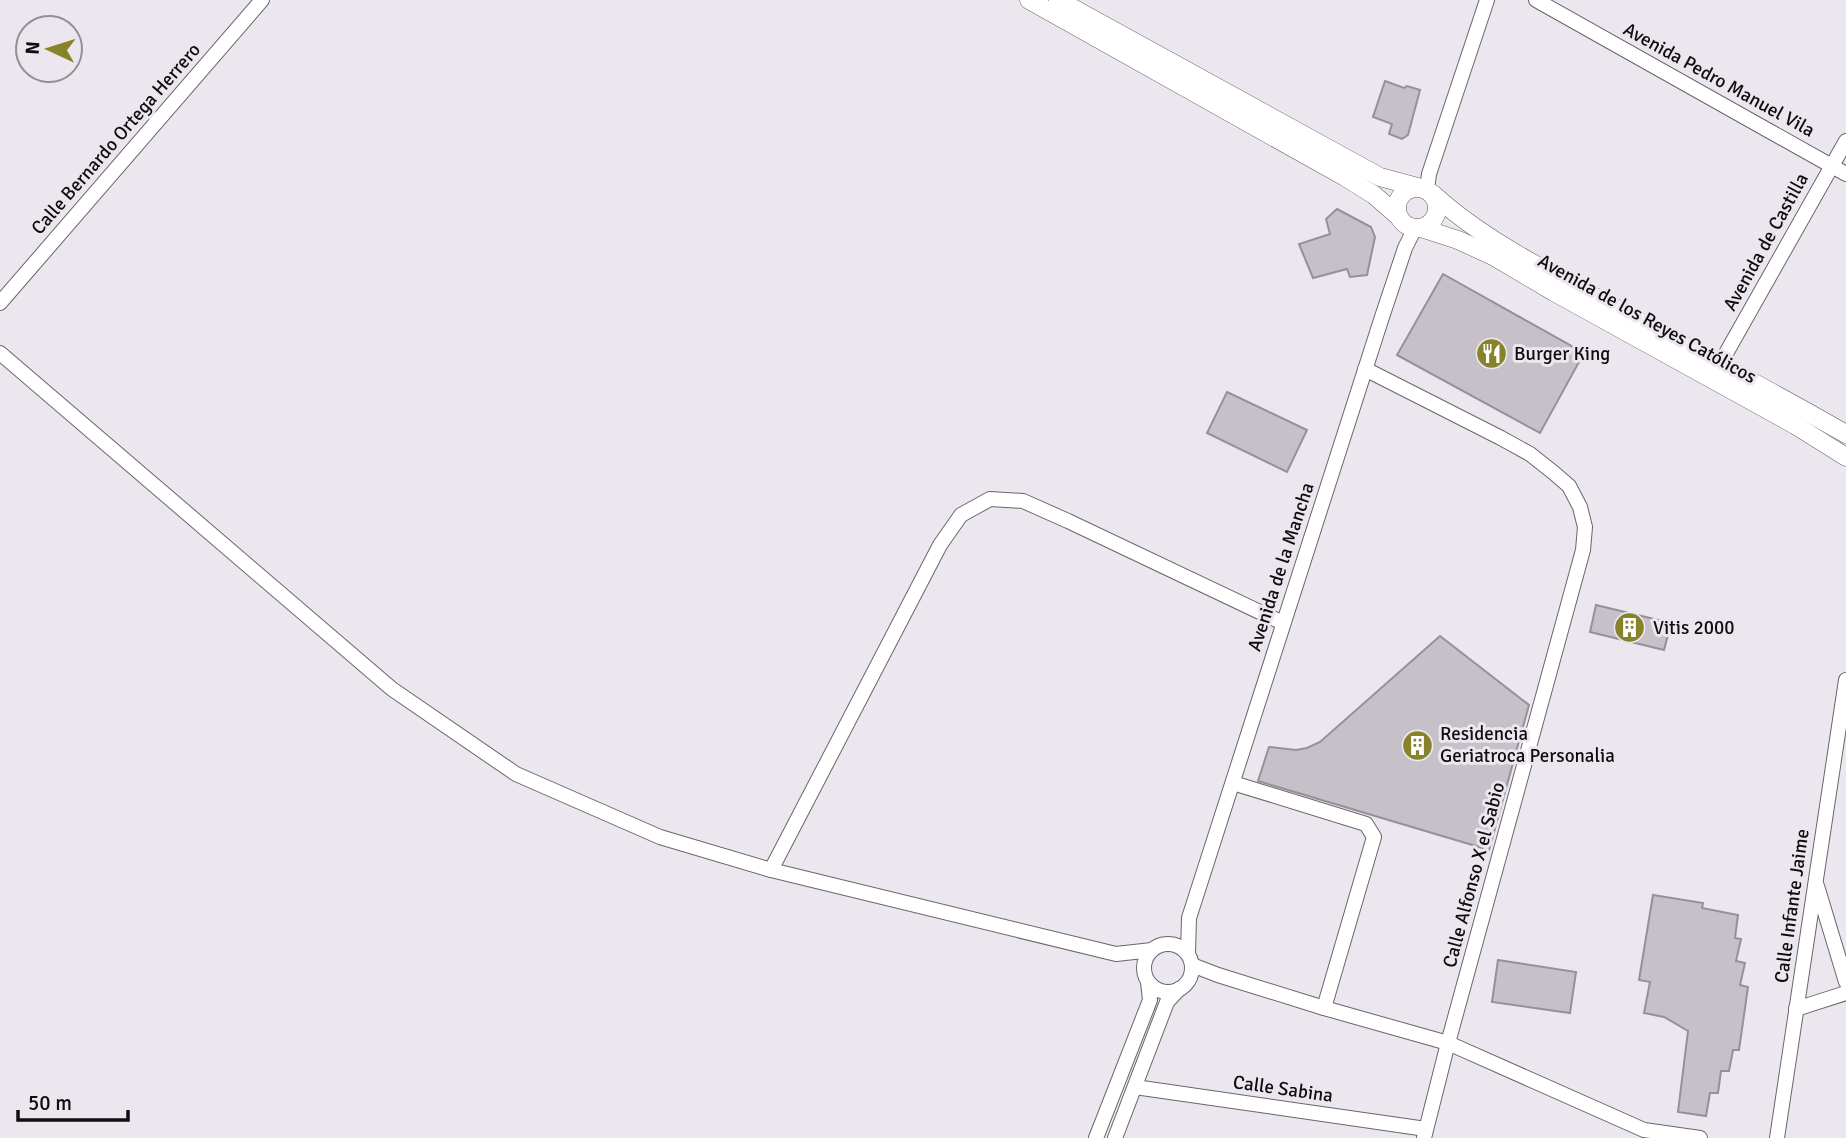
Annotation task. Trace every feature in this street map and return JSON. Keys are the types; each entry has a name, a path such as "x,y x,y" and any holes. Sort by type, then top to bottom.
{"street":[{"name":"Calle Bernardo Ortega Herrero","path":"0,303 261,0"},
{"path":"1029,0 1345,177 1374,195 1408,226 1428,226 1436,216 1437,201 1427,191 1408,190 1398,202 1398,216"},
{"name":"Avenida de los Reyes Católicos","path":"1058,0 1380,177 1427,191 1480,232 1846,434"},
{"path":"1427,191 1429,174 1487,0"},
{"name":"Avenida Pedro Manuel Vila","path":"1536,0 1846,174"},
{"name":"Avenida de Castilla","path":"1720,364 1846,141"},
{"name":"Avenida de los Reyes Católicos","path":"1418,228 1458,240 1493,256 1795,425 1846,457"},
{"name":"Avenida de la Mancha","path":"1172,944 1189,918 1405,248 1418,228"},
{"path":"0,353 392,689 516,774 660,837 771,870 1116,954 1152,950 1172,944 1178,946 1190,965 1324,1008 1448,1043 1644,1130 1700,1138"},
{"name":"Calle Alfonso X el Sabio","path":"1365,369 1530,454 1569,486 1580,507 1585,527 1583,550 1425,1134"},
{"path":"771,870 940,545 961,516 990,499 1023,501 1283,623"},
{"name":"Calle Infante Jaime","path":"1777,1138 1815,881 1842,730 1846,680"},
{"path":"1233,783 1366,824 1374,837 1324,1008"},
{"path":"1815,881 1846,982"},
{"name":"Avenida de la Mancha","path":"1189,918 1190,965"},
{"path":"1096,1138 1150,1000 1144,964 1152,950"},
{"path":"1116,954 1159,990 1166,992 1186,985 1190,965"},
{"path":"1115,1138 1167,1002 1179,989"},
{"path":"1796,1009 1846,993"},
{"name":"Calle Sabina","path":"1135,1087 1425,1134"}],"building":[{"path":"1385,81 1420,90 1408,135 1402,139 1389,134 1392,124 1373,117"},
{"path":"1337,209 1371,227 1375,237 1367,275 1350,277 1347,269 1313,278 1299,244 1330,234 1326,219"},
{"name":"Burger King","path":"1443,274 1584,353 1540,433 1397,355"},
{"path":"1227,392 1307,430 1287,472 1207,433"},
{"name":"Vitis 2000","path":"1596,605 1671,623 1664,650 1590,632"},
{"name":"Residencia Geriatroca Personalia","path":"1440,636 1529,705 1489,850 1258,781 1269,747 1296,750 1320,742"},
{"path":"1653,895 1703,903 1702,908 1738,915 1735,938 1741,939 1736,961 1745,963 1740,985 1748,987 1739,1050 1733,1050 1729,1071 1721,1071 1718,1093 1710,1093 1706,1116 1678,1112 1688,1031 1664,1017 1644,1013 1650,982 1639,980"},
{"path":"1498,960 1576,972 1570,1013 1492,1002"}],"place":[{"name":"Burger King","path":"1491,354"},
{"name":"Vitis 2000","path":"1630,628"},
{"name":"Residencia Geriatroca Personalia","path":"1417,745"}]}
